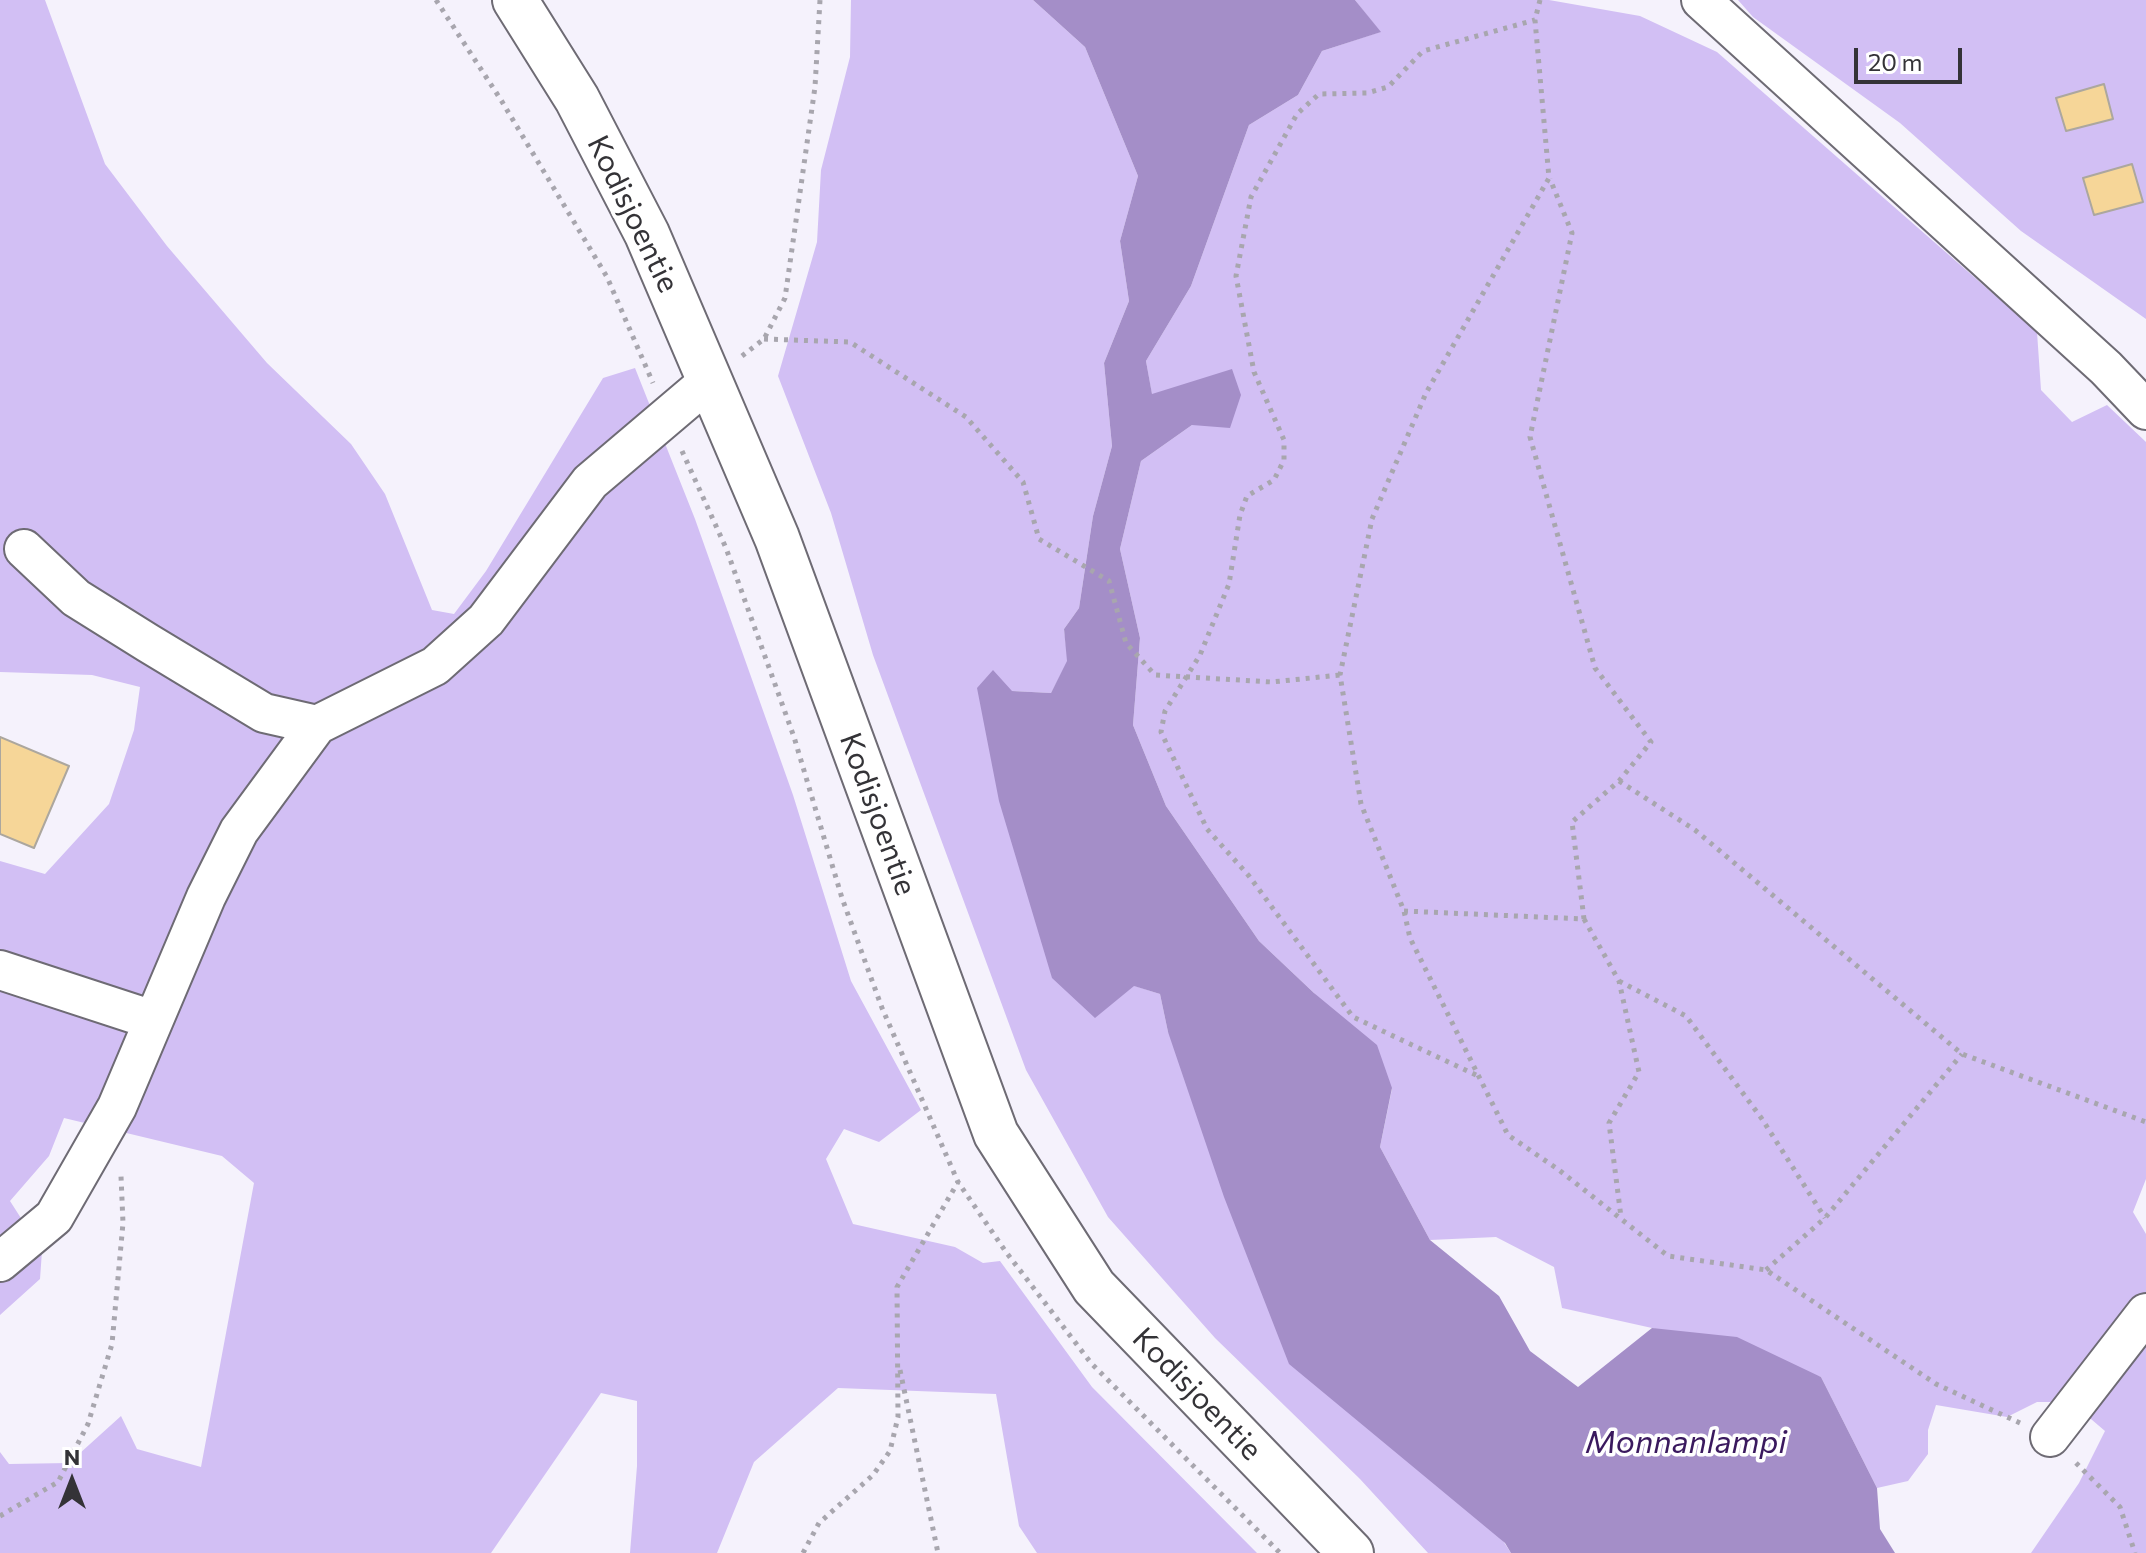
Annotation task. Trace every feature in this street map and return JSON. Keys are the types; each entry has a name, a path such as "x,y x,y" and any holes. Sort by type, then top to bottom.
{"street":[{"name":"Kodisjoentie","path":"515,0 577,99 647,234 777,538 996,1134 1094,1287 1351,1553"},
{"path":"1701,0 2106,368 2146,410"},
{"path":"0,1262 54,1217 117,1107 239,831 317,725 435,666 486,620 590,482 709,381"},
{"path":"24,549 76,598 264,713 317,725"},
{"path":"0,970 153,1020"},
{"path":"2050,1437 2146,1313"}],"path":[{"path":"436,0 501,100 607,277 637,340 666,416 726,548 794,737 842,898 882,1008 958,1182 1006,1252 1091,1363 1280,1553"},
{"path":"709,381 764,339 785,298 815,87 820,0"},
{"path":"1540,0 1535,20 1549,178 1572,233 1530,437 1595,668 1651,742 1619,781 1572,822 1584,919 1619,981 1639,1072 1609,1123 1621,1219"},
{"path":"1478,1076 1353,1017 1249,876 1207,829 1161,732 1165,711 1200,655 1229,584 1240,515 1247,496 1274,480 1284,460 1284,440 1254,372 1236,276 1251,197 1297,114 1319,94 1367,93 1388,87 1423,51 1535,20"},
{"path":"1549,178 1426,393 1372,519 1340,675 1361,804 1404,911 1410,938 1508,1135 1668,1256 1766,1270 1936,1384 2050,1437 2120,1507 2135,1553"},
{"path":"764,339 850,342 966,417 1023,482 1039,539 1109,581 1126,643 1155,675 1272,682 1340,675"},
{"path":"1619,781 1695,830 1962,1054 2146,1122"},
{"path":"1404,911 1584,919"},
{"path":"1619,981 1686,1016 1762,1119 1825,1218"},
{"path":"1766,1270 1825,1218 1962,1054"},
{"path":"0,1516 58,1482 88,1424 112,1344 123,1223 117,1107"},
{"path":"803,1553 819,1523 873,1475 890,1451 898,1417 897,1287 958,1182"},
{"path":"898,1360 938,1553"}],"shaded area":[{"path":"0,0 45,0 105,164 167,246 267,363 351,444 385,494 432,610 454,614 486,571 603,378 635,368 695,519 793,795 851,981 921,1110 879,1142 844,1129 826,1159 853,1224 955,1247 983,1263 1000,1261 1092,1387 1257,1553 1037,1553 1019,1526 996,1394 838,1388 754,1462 717,1553 630,1553 637,1466 637,1401 601,1393 491,1553 0,1553 0,1452 9,1464 69,1463 121,1416 137,1449 201,1467 254,1183 222,1156 64,1118 49,1156 10,1201 42,1251 40,1279 0,1315 0,861 45,874 109,804 134,730 140,687 92,675 0,672"},
{"path":"851,0 1033,0 1085,47 1138,176 1120,241 1129,301 1104,363 1112,446 1093,516 1079,608 1064,629 1068,661 1051,693 1012,691 1135,986 1160,994 1168,1032 1511,1553 1428,1553 1360,1479 1215,1338 1108,1217 1026,1070 873,655 831,513 778,376 817,242 821,170 850,57"},
{"path":"1355,0 1549,0 1640,16 1717,52 2037,332 2041,390 2072,422 2107,405 2146,442 2146,1179 2133,1212 2146,1234 2146,1553 2031,1553 2079,1483 2105,1431 2071,1402 2037,1402 2007,1417 1936,1405 1928,1430 1928,1454 1908,1481 1877,1488 1821,1377 1652,1328 1562,1308 1554,1267 1496,1237 1430,1240 1380,1147 1392,1089 1314,993 1259,941 1166,806 1133,725 1140,638 1120,549 1141,461 1192,425 1182,386 1152,395 1146,361 1191,286 1249,125 1298,95 1322,51 1380,32"},
{"path":"1738,0 2146,0 2146,319 2021,231 1900,123 1753,17"}],"water":[{"name":"Monnanlampi","path":"1033,0 1355,0 1381,32 1322,51 1298,95 1249,125 1191,286 1146,361 1152,394 1232,369 1241,395 1230,428 1192,425 1141,461 1120,549 1140,638 1133,725 1166,806 1259,941 1314,993 1377,1045 1392,1088 1380,1147 1430,1240 1499,1296 1530,1351 1578,1387 1652,1328 1737,1337 1821,1377 1877,1488 1880,1529 1895,1553 1511,1553 1505,1543 1289,1364 1224,1197 1168,1032 1160,994 1134,986 1095,1018 1052,978 999,801 977,688 993,670 1012,691 1051,693 1067,661 1064,629 1079,608 1093,516 1112,446 1104,363 1129,301 1120,241 1138,176 1085,47"}],"building":[{"path":"2104,84 2113,119 2066,131 2056,98"},
{"path":"2132,164 2143,202 2094,215 2083,178"},
{"path":"0,737 69,766 34,848 0,834"}]}
